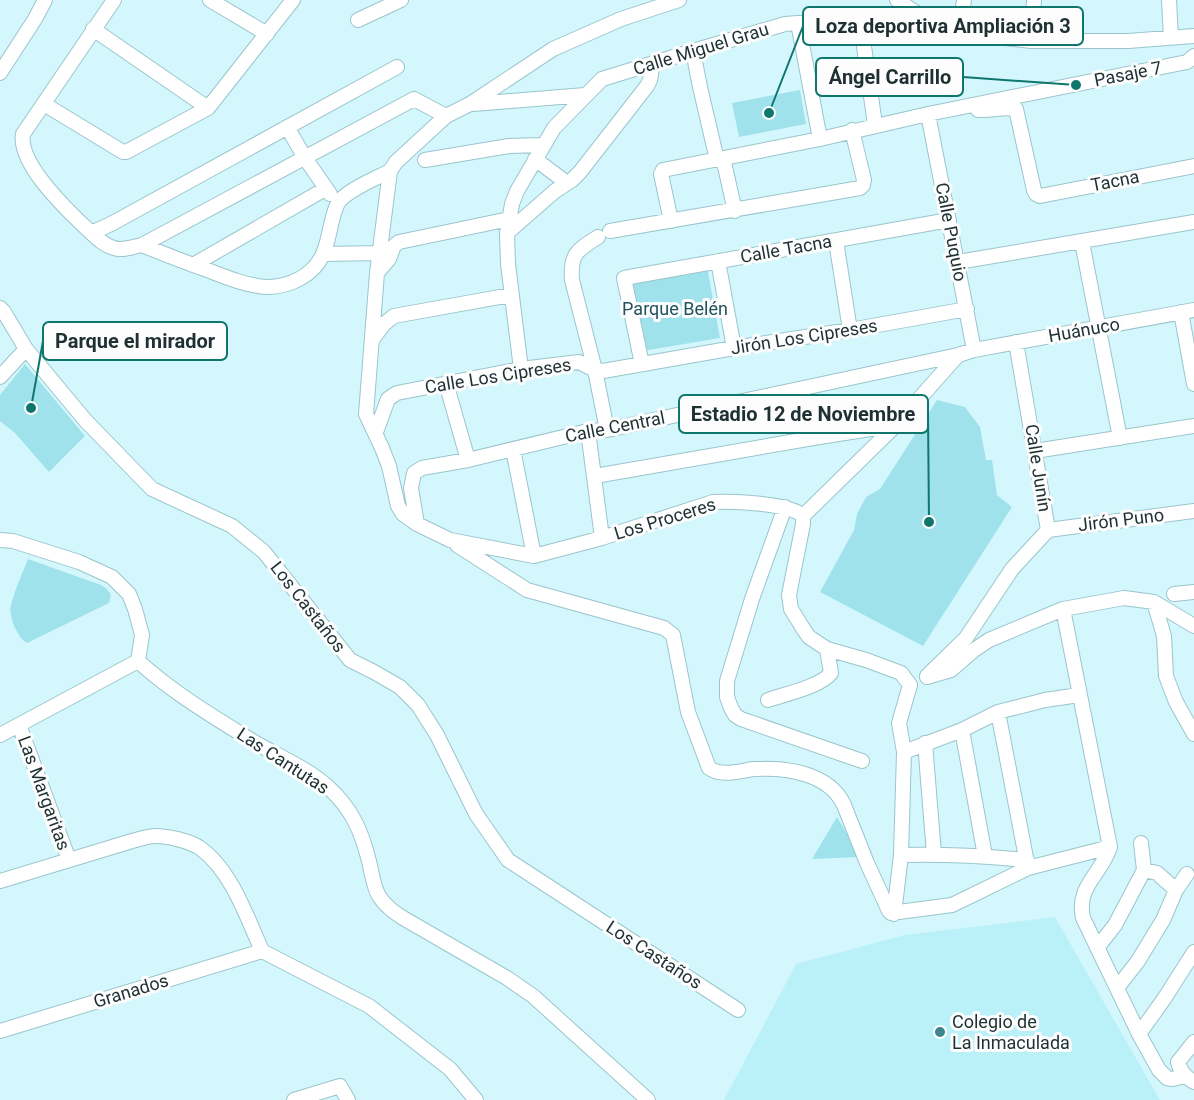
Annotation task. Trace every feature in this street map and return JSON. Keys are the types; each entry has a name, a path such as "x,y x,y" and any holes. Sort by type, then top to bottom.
{"street":[{"path":"0,74 45,0"},
{"path":"114,0 23,134 23,144 37,174 91,232 112,248 120,250 142,245 414,99 446,117"},
{"path":"210,0 267,34"},
{"path":"44,104 126,152 208,108 293,0"},
{"path":"358,20 401,0"},
{"path":"371,342 390,171 396,162 446,117 471,104 553,49 621,19 679,0"},
{"path":"897,0 943,31"},
{"path":"959,33 964,0"},
{"path":"1031,41 1034,0"},
{"path":"1169,0 1171,38"},
{"path":"798,23 820,139"},
{"name":"Calle Miguel Grau","path":"521,369 508,264 509,219 517,191 554,128 602,79 785,24 798,23 861,24 1031,41 1128,41 1194,36"},
{"path":"861,24 875,125"},
{"path":"93,29 208,108"},
{"path":"693,51 700,87 735,210"},
{"name":"Pasaje 7","path":"671,221 661,172 663,170 820,139 875,125 1191,59"},
{"path":"507,233 580,172 646,86 650,80 653,63"},
{"path":"91,232 111,224 397,67"},
{"path":"471,104 585,95"},
{"name":"Tacna","path":"958,108 987,111 1012,107 1016,109 1034,190 1040,195 1194,166"},
{"name":"Calle Puquio","path":"928,114 974,350"},
{"path":"287,127 325,189 337,203"},
{"path":"607,430 595,370 572,280 573,257 581,247 604,234 860,188 864,180 852,130"},
{"path":"425,160 509,146 543,145"},
{"path":"535,159 567,183"},
{"path":"142,245 238,282 274,287 295,281 312,270 319,262 337,203 355,190 390,171"},
{"path":"193,265 325,189"},
{"path":"377,273 399,242 509,219"},
{"name":"Calle Tacna","path":"642,364 624,278 949,220"},
{"path":"958,262 1194,222"},
{"path":"836,241 850,330"},
{"path":"1082,242 1120,438"},
{"path":"323,254 379,254"},
{"path":"718,261 734,348"},
{"path":"371,342 384,324 394,316 511,295"},
{"name":"Los Castaños","path":"0,308 26,349 85,420 152,489 232,526 264,552 350,660 400,687 418,705 437,735 476,814 508,860 738,1010"},
{"name":"Jirón Los Cipreses","path":"642,364 967,309"},
{"path":"1187,311 1194,384"},
{"name":"Huánuco","path":"974,350 1187,311"},
{"name":"Los Proceres","path":"371,342 366,414 376,432 389,466 398,506 403,514 417,524 450,540 534,556 602,538 713,502 726,501 785,507 803,516"},
{"name":"Calle Junín","path":"910,685 927,677 966,638 1012,569 1047,530 1016,342"},
{"path":"0,377 26,349"},
{"name":"Calle Central","path":"417,524 411,488 414,473 422,468 468,460 588,430 607,430 974,350"},
{"path":"894,914 901,855 904,752 899,723 910,685 902,674 866,660 827,649 809,637 791,609 789,595 803,516 896,425 958,355"},
{"name":"Calle Los Cipreses","path":"376,432 388,399 397,393 521,369 579,362 595,370 603,371 642,364"},
{"path":"446,383 468,460"},
{"path":"595,476 896,425"},
{"path":"1035,451 1194,426"},
{"path":"588,430 602,538"},
{"path":"513,449 534,556"},
{"path":"785,507 752,599 727,681 727,697 735,715 741,719 862,761"},
{"name":"Jirón Puno","path":"1047,530 1194,511"},
{"path":"0,540 13,541 79,561 112,577 129,594 142,635 138,661 0,735"},
{"path":"450,540 527,590 669,631 673,635 688,712 709,768 715,772 728,773 756,769 787,770 820,780 834,790 844,805 889,911 894,914 952,905 1027,864 1110,847"},
{"path":"927,677 951,670 989,640 1063,609 1124,598 1154,602 1194,626"},
{"path":"1154,602 1164,636 1167,676 1176,702 1194,734"},
{"path":"1063,609 1110,847 1082,896 1083,918 1159,1070 1167,1078 1189,1079"},
{"path":"768,700 806,687 828,676 831,673 827,649"},
{"name":"Las Cantutas","path":"138,661 178,693 327,786 347,806 358,825 379,896 388,907 534,996 648,1100"},
{"path":"904,752 962,730 998,712 1045,700 1079,695"},
{"path":"998,712 1027,864"},
{"name":"Las Margaritas","path":"19,725 69,860"},
{"path":"962,730 985,856"},
{"path":"925,743 934,854"},
{"path":"0,881 155,836 180,839 198,846 214,860 228,880 262,951 369,1006 450,1069 476,1100"},
{"path":"1097,948 1115,925 1144,870 1141,843"},
{"path":"901,855 985,856 1027,864"},
{"path":"1144,870 1157,873 1176,891"},
{"path":"1117,988 1163,920 1176,891 1187,874"},
{"name":"Granados","path":"0,1031 262,951"},
{"path":"1139,1034 1194,952"},
{"path":"1189,1079 1179,1069 1178,1062 1194,1042"},
{"path":"294,1100 340,1086 348,1100"}],"shaded area":[{"name":"Colegio de La Inmaculada","path":"1055,917 1160,1100 724,1100 796,964 905,935"}],"green space":[{"path":"800,90 806,124 739,137 732,103"},
{"name":"Parque Belén","path":"707,266 720,338 643,351 629,281"},
{"path":"25,364 85,436 49,472 15,433 0,421 0,395"},
{"path":"937,400 965,407 980,427 986,460 992,460 997,495 1012,507 923,646 820,592 854,530 857,514 866,497 880,489"},
{"path":"28,559 101,585 111,595 109,603 27,643 17,631 10,609"},
{"path":"837,817 861,857 812,859"}],"place":[{"name":"Ángel Carrillo","path":"1076,85"},
{"name":"Loza deportiva Ampliación 3","path":"769,113"},
{"name":"Parque el mirador","path":"31,408"},
{"name":"Estadio 12 de Noviembre","path":"929,522"},
{"name":"Colegio de La Inmaculada","path":"940,1032"}]}
